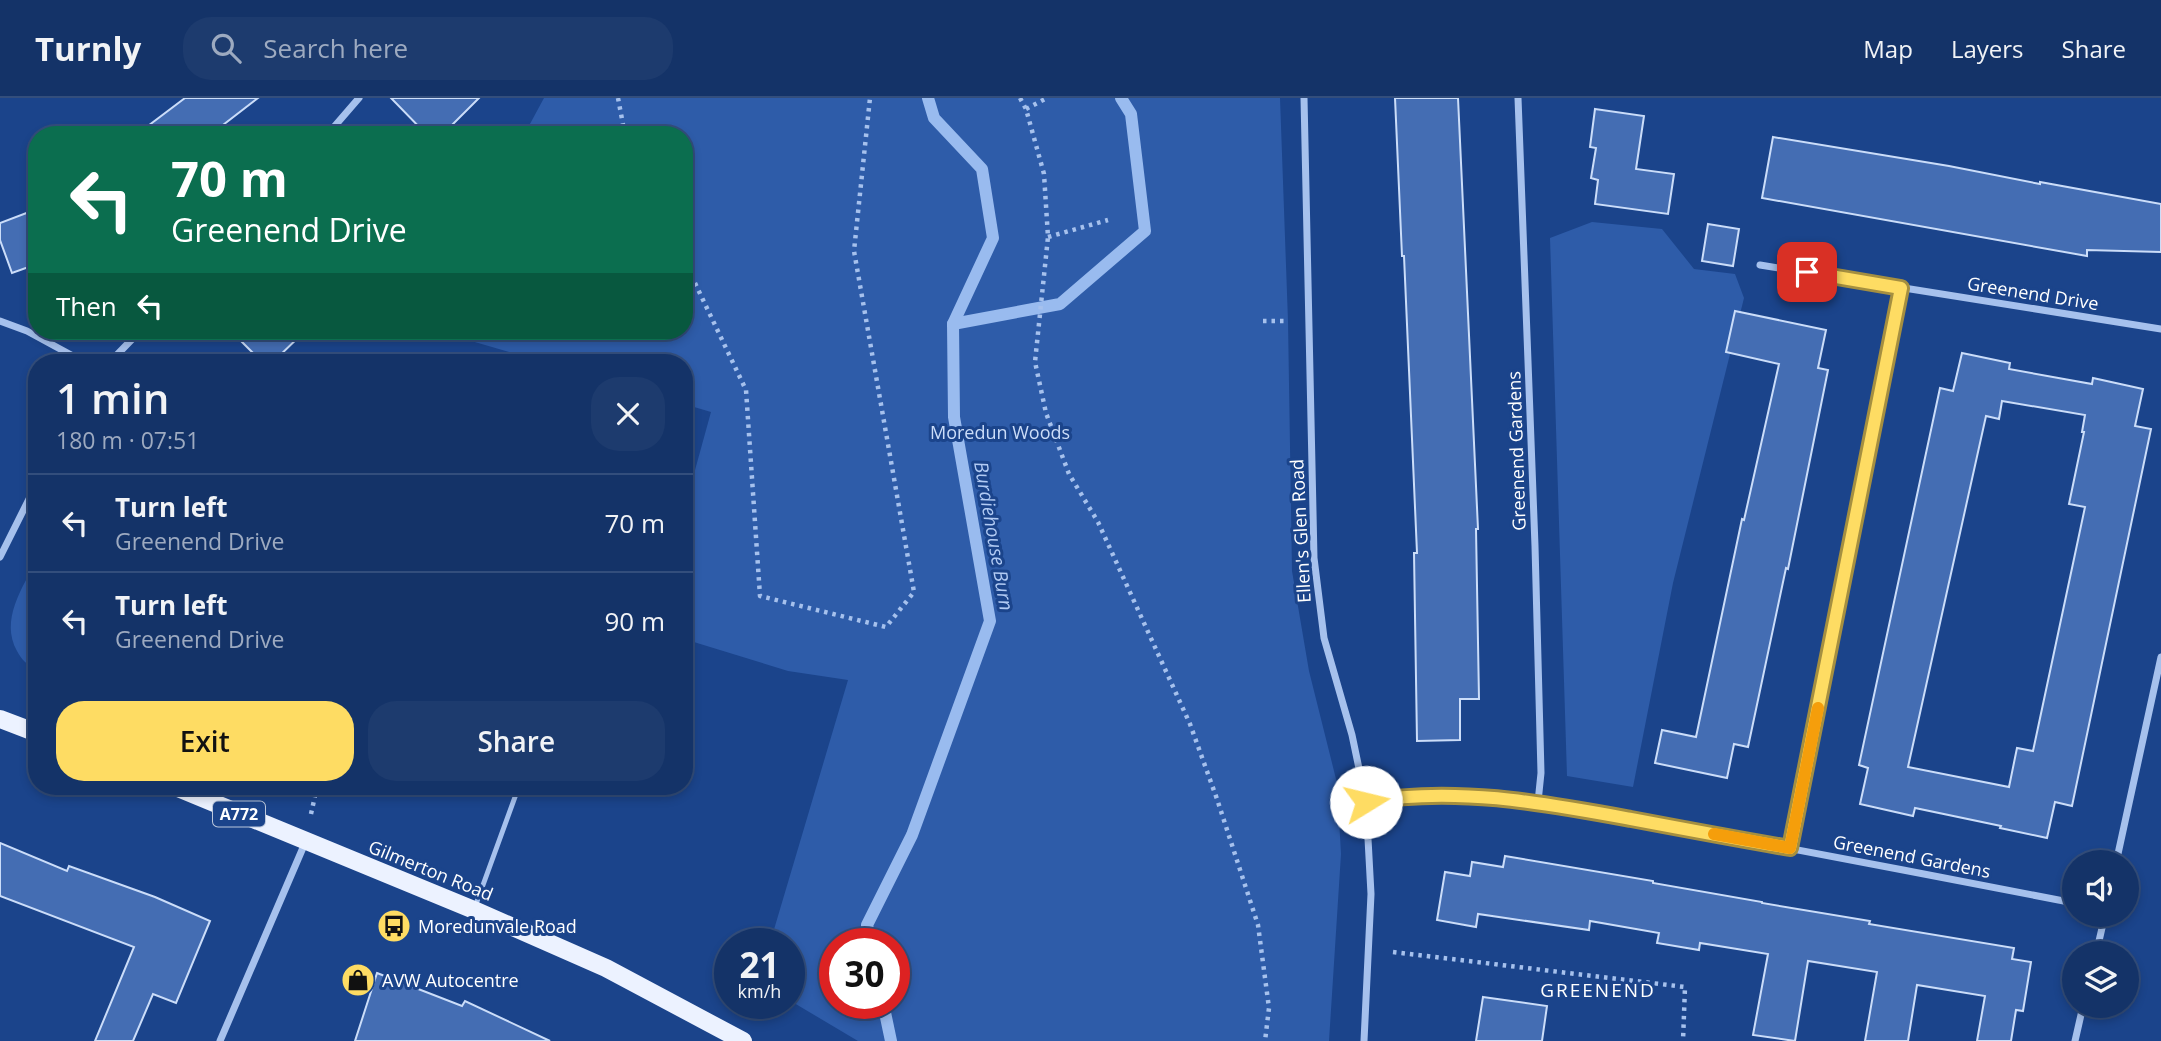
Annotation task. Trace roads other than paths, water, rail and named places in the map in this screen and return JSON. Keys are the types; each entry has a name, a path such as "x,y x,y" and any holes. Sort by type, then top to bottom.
{"main road":[{"path":"0,719 28,730"},
{"name":"Gilmerton Road","path":"194,795 474,910 606,968 743,1041"}],"street":[{"path":"335,126 359,98"},
{"name":"Ellen's Glen Road","path":"1304,98 1314,558 1324,638 1352,735 1366,802 1371,894 1364,1041"},
{"name":"Greenend Gardens","path":"1518,98 1535,546 1541,772 1538,802"},
{"name":"Greenend Drive","path":"1760,265 2161,329"},
{"path":"1790,848 1901,288"},
{"path":"0,321 28,332"},
{"path":"44,340 69,354"},
{"path":"118,354 131,340"},
{"path":"0,557 28,501"},
{"path":"2119,850 2161,657"},
{"name":"Greenend Gardens","path":"1366,802 1395,796 1433,794 1538,802 2062,901"},
{"path":"220,1041 305,842"},
{"path":"2075,1041 2080,1018"}],"lane":[{"path":"474,910 516,795"}],"waterway":[{"name":"Burdiehouse Burn","path":"868,928 912,835 990,621 954,417 953,324 993,238 982,169 934,118 928,98"},
{"path":"953,324 1060,304 1145,231 1131,114 1121,98"},
{"name":"Burdiehouse Burn","path":"886,1019 891,1041"}],"place":[{"name":"Moredunvale Road","path":"394,926"},
{"name":"AVW Autocentre","path":"358,980"}],"district":[{"name":"GREENEND","path":"1598,990"}],"park label":[{"name":"Moredun Woods","path":"1000,432"}]}
